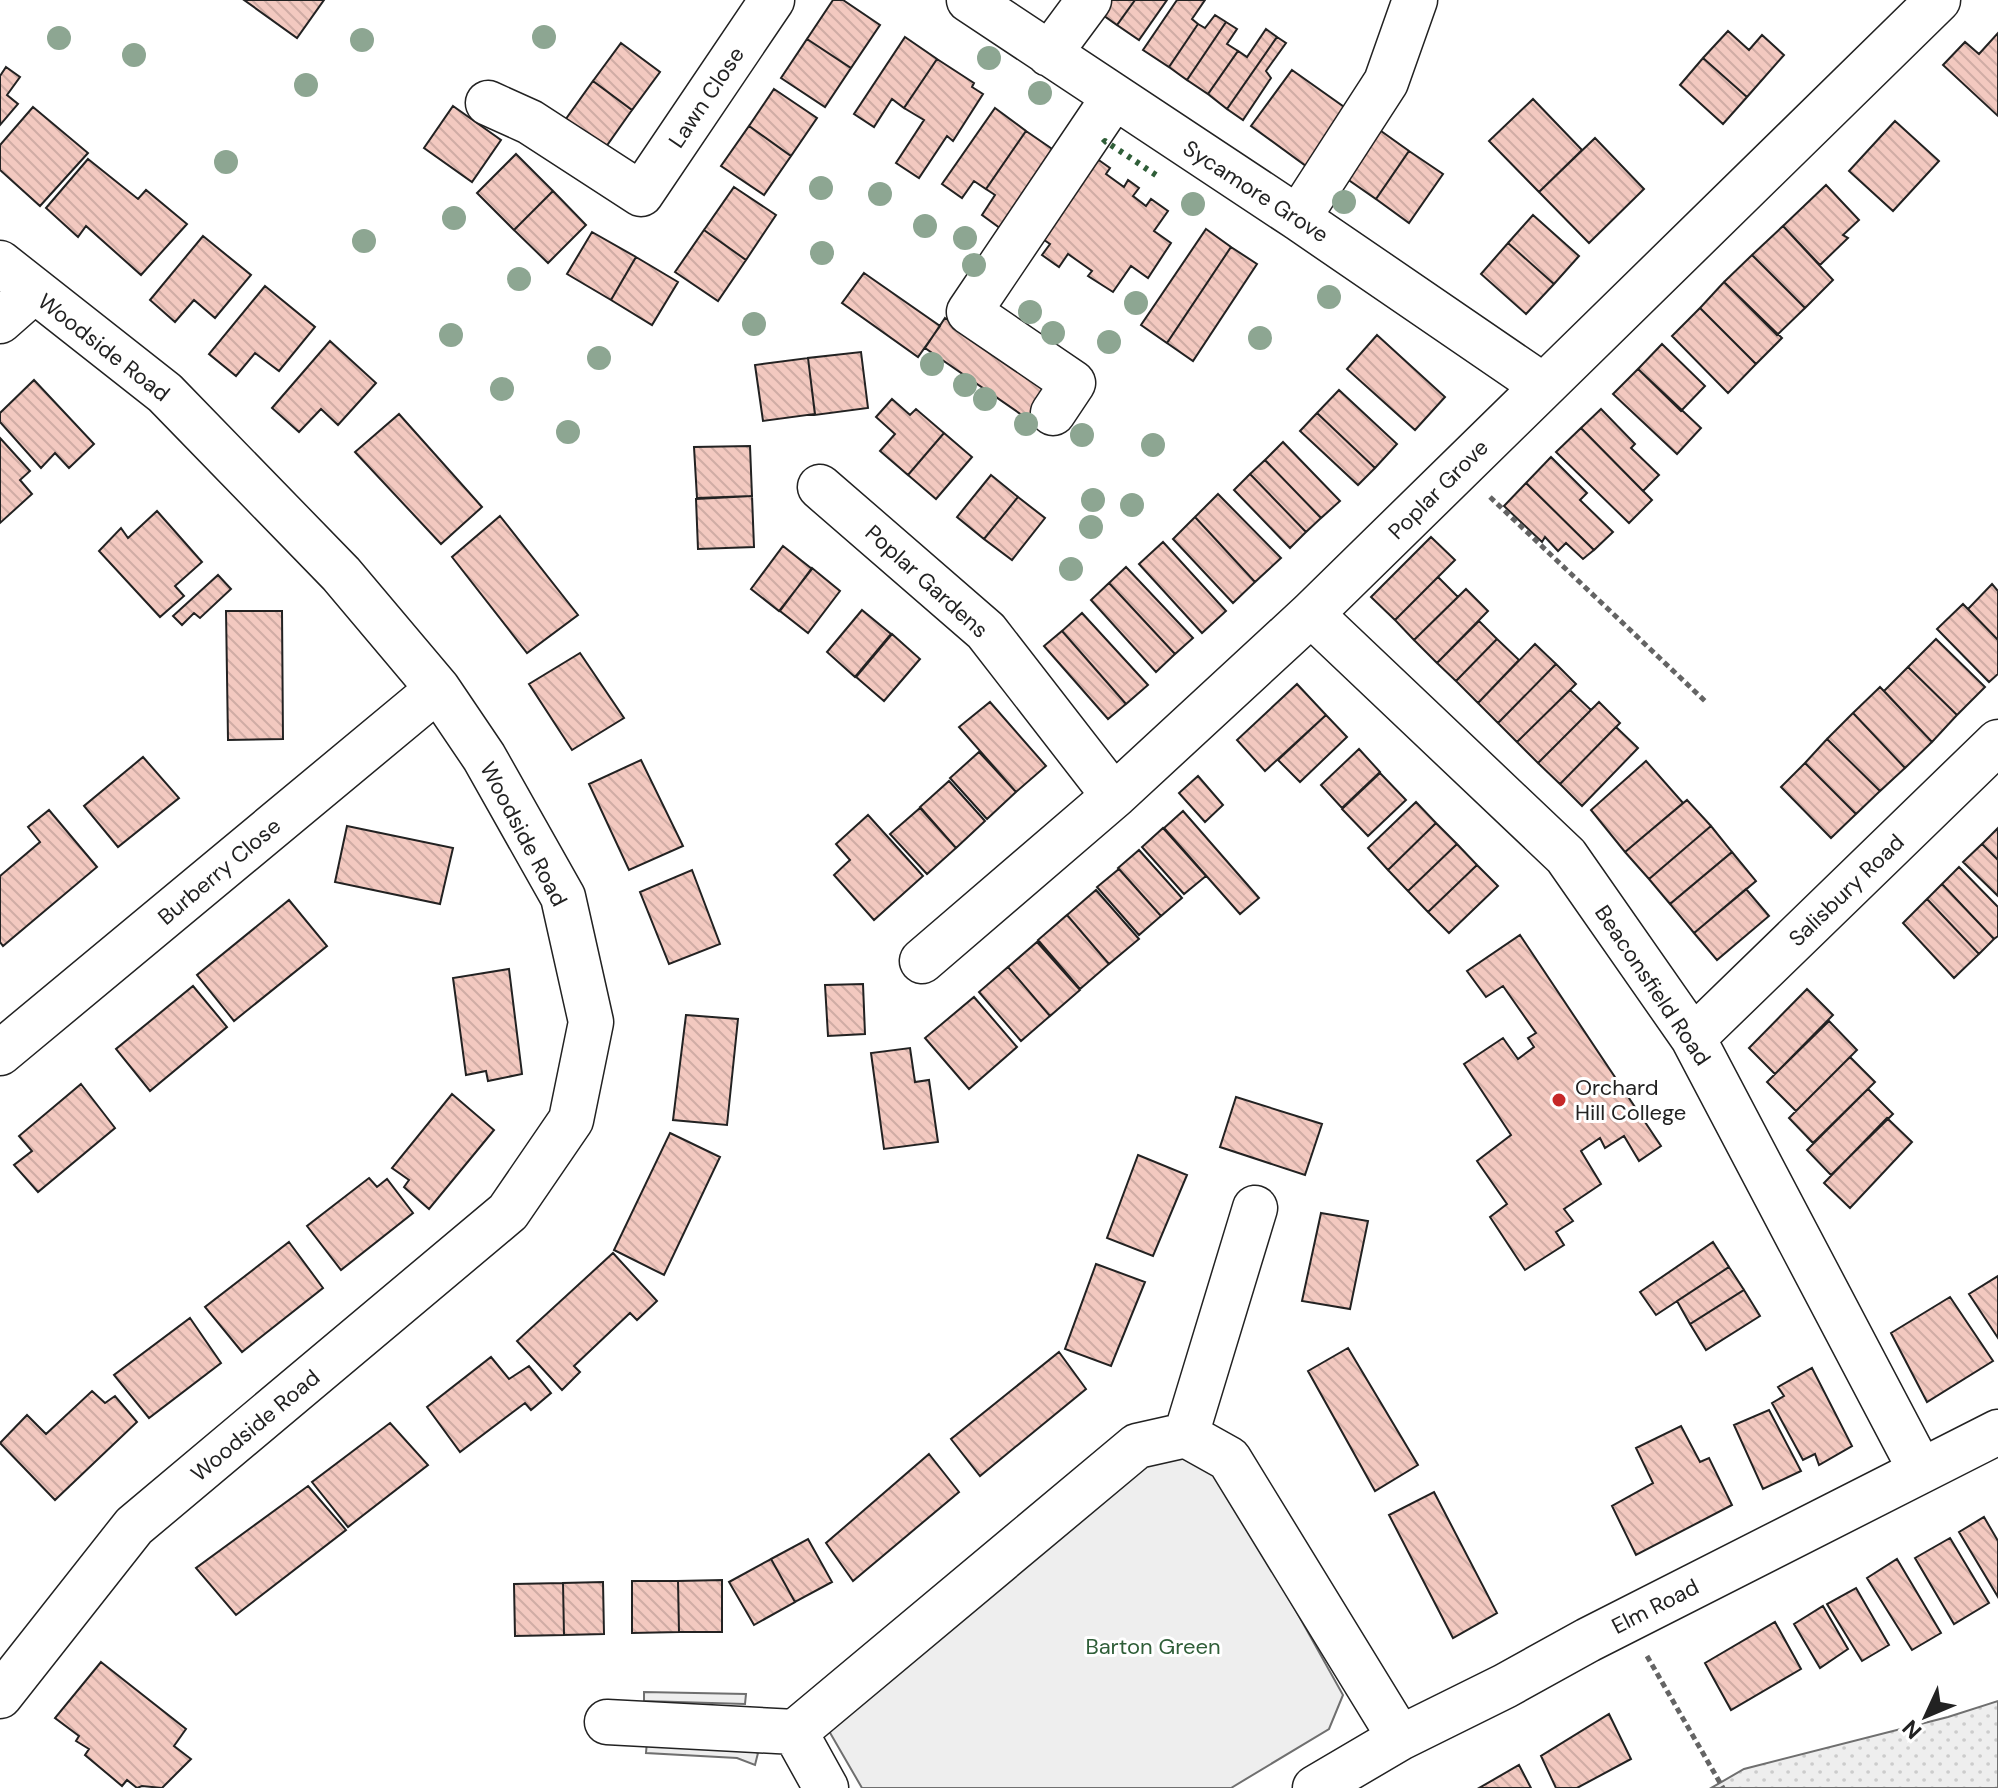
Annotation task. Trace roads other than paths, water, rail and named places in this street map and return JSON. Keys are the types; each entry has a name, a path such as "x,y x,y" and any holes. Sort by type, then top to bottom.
{"street":[{"name":"Lawn Close","path":"488,103 530,122 641,194 772,0"},
{"name":"Sycamore Grove","path":"969,0 1298,218 1542,385"},
{"path":"1049,54 1089,0"},
{"path":"1298,218 1386,82 1415,0"},
{"name":"Poplar Grove","path":"922,961 1114,796 1311,614 1938,0"},
{"path":"1053,413 1073,383 969,312 1114,97"},
{"name":"Woodside Road","path":"0,263 165,393 341,574 438,689 484,757 563,897 591,1022 571,1120 508,1212 134,1526 0,1696"},
{"path":"0,321 34,291"},
{"name":"Poplar Gardens","path":"820,487 986,631 1114,796"},
{"name":"Beaconsfield Road","path":"1311,614 1566,856 1693,1038 1921,1471"},
{"name":"Burberry Close","path":"0,1053 438,689"},
{"name":"Salisbury Road","path":"1693,1038 1998,742"},
{"path":"1186,1435 1255,1208"},
{"name":"Elm Road","path":"1315,1788 1400,1738 1998,1432"},
{"path":"607,1722 795,1732 1137,1446 1186,1435 1229,1459 1400,1738"},
{"path":"795,1732 826,1788"}],"place":[{"name":"Orchard Hill College","path":"1559,1100"}],"park label":[{"name":"Barton Green","path":"1153,1646"}]}
